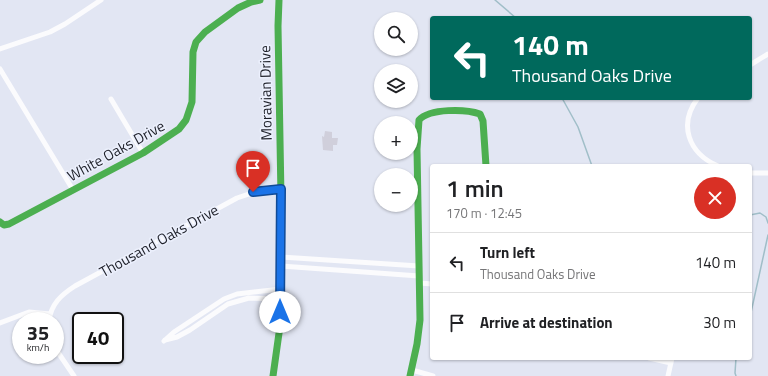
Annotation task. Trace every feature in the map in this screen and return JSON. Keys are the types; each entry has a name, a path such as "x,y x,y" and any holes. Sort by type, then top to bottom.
{"street":[{"path":"0,50 50,32 75,18 101,0"},
{"name":"White Oaks Drive","path":"0,222 9,224 143,152 175,133 186,120 192,102 194,46 201,36 219,21 238,8 260,0"},
{"name":"Moravian Drive","path":"273,376 279,341 281,266 278,0"},
{"path":"752,64 768,54"},
{"path":"0,69 73,190"},
{"path":"112,99 143,152"},
{"path":"697,100 688,115 690,139 702,157 714,164"},
{"path":"433,376 411,373 419,334 420,280 417,143 418,124 422,117 434,112 477,112 480,114 483,121 486,143 486,164"},
{"path":"752,173 768,173"},
{"name":"Thousand Oaks Drive","path":"51,312 54,305 66,292 236,198 262,190 281,189"},
{"path":"281,257 419,266"},
{"path":"350,271 351,262"},
{"path":"281,266 350,271 420,280 430,283"},
{"path":"280,289 237,294 224,298 174,332 164,341 177,337 228,304 249,298 280,299"},
{"path":"256,298 257,291"},
{"path":"213,306 216,312"},
{"path":"0,323 12,318"},
{"path":"194,319 197,325"},
{"path":"64,361 74,376"},
{"path":"668,376 671,361"}],"building":[{"path":"325,131 332,132 332,138 338,138 337,145 333,145 333,151 323,150 322,136 324,137"}],"waterway":[{"path":"495,0 514,16"},
{"path":"563,100 578,127 591,164"},
{"path":"752,215 760,213 766,217 768,223"},
{"path":"752,308 768,235"},
{"path":"736,360 736,376"}],"traffic: fast":[{"path":"0,222 4,225 9,224 143,153 179,129 186,120 192,102 193,52 196,42 205,32 238,8 260,0"},
{"path":"273,376 280,326 281,197 278,26 279,0"},
{"path":"410,376 417,344 420,320 417,149 419,120 431,113 448,111 466,111 480,114 483,121 486,164"}],"route":[{"path":"253,192 281,189 280,312"}]}
